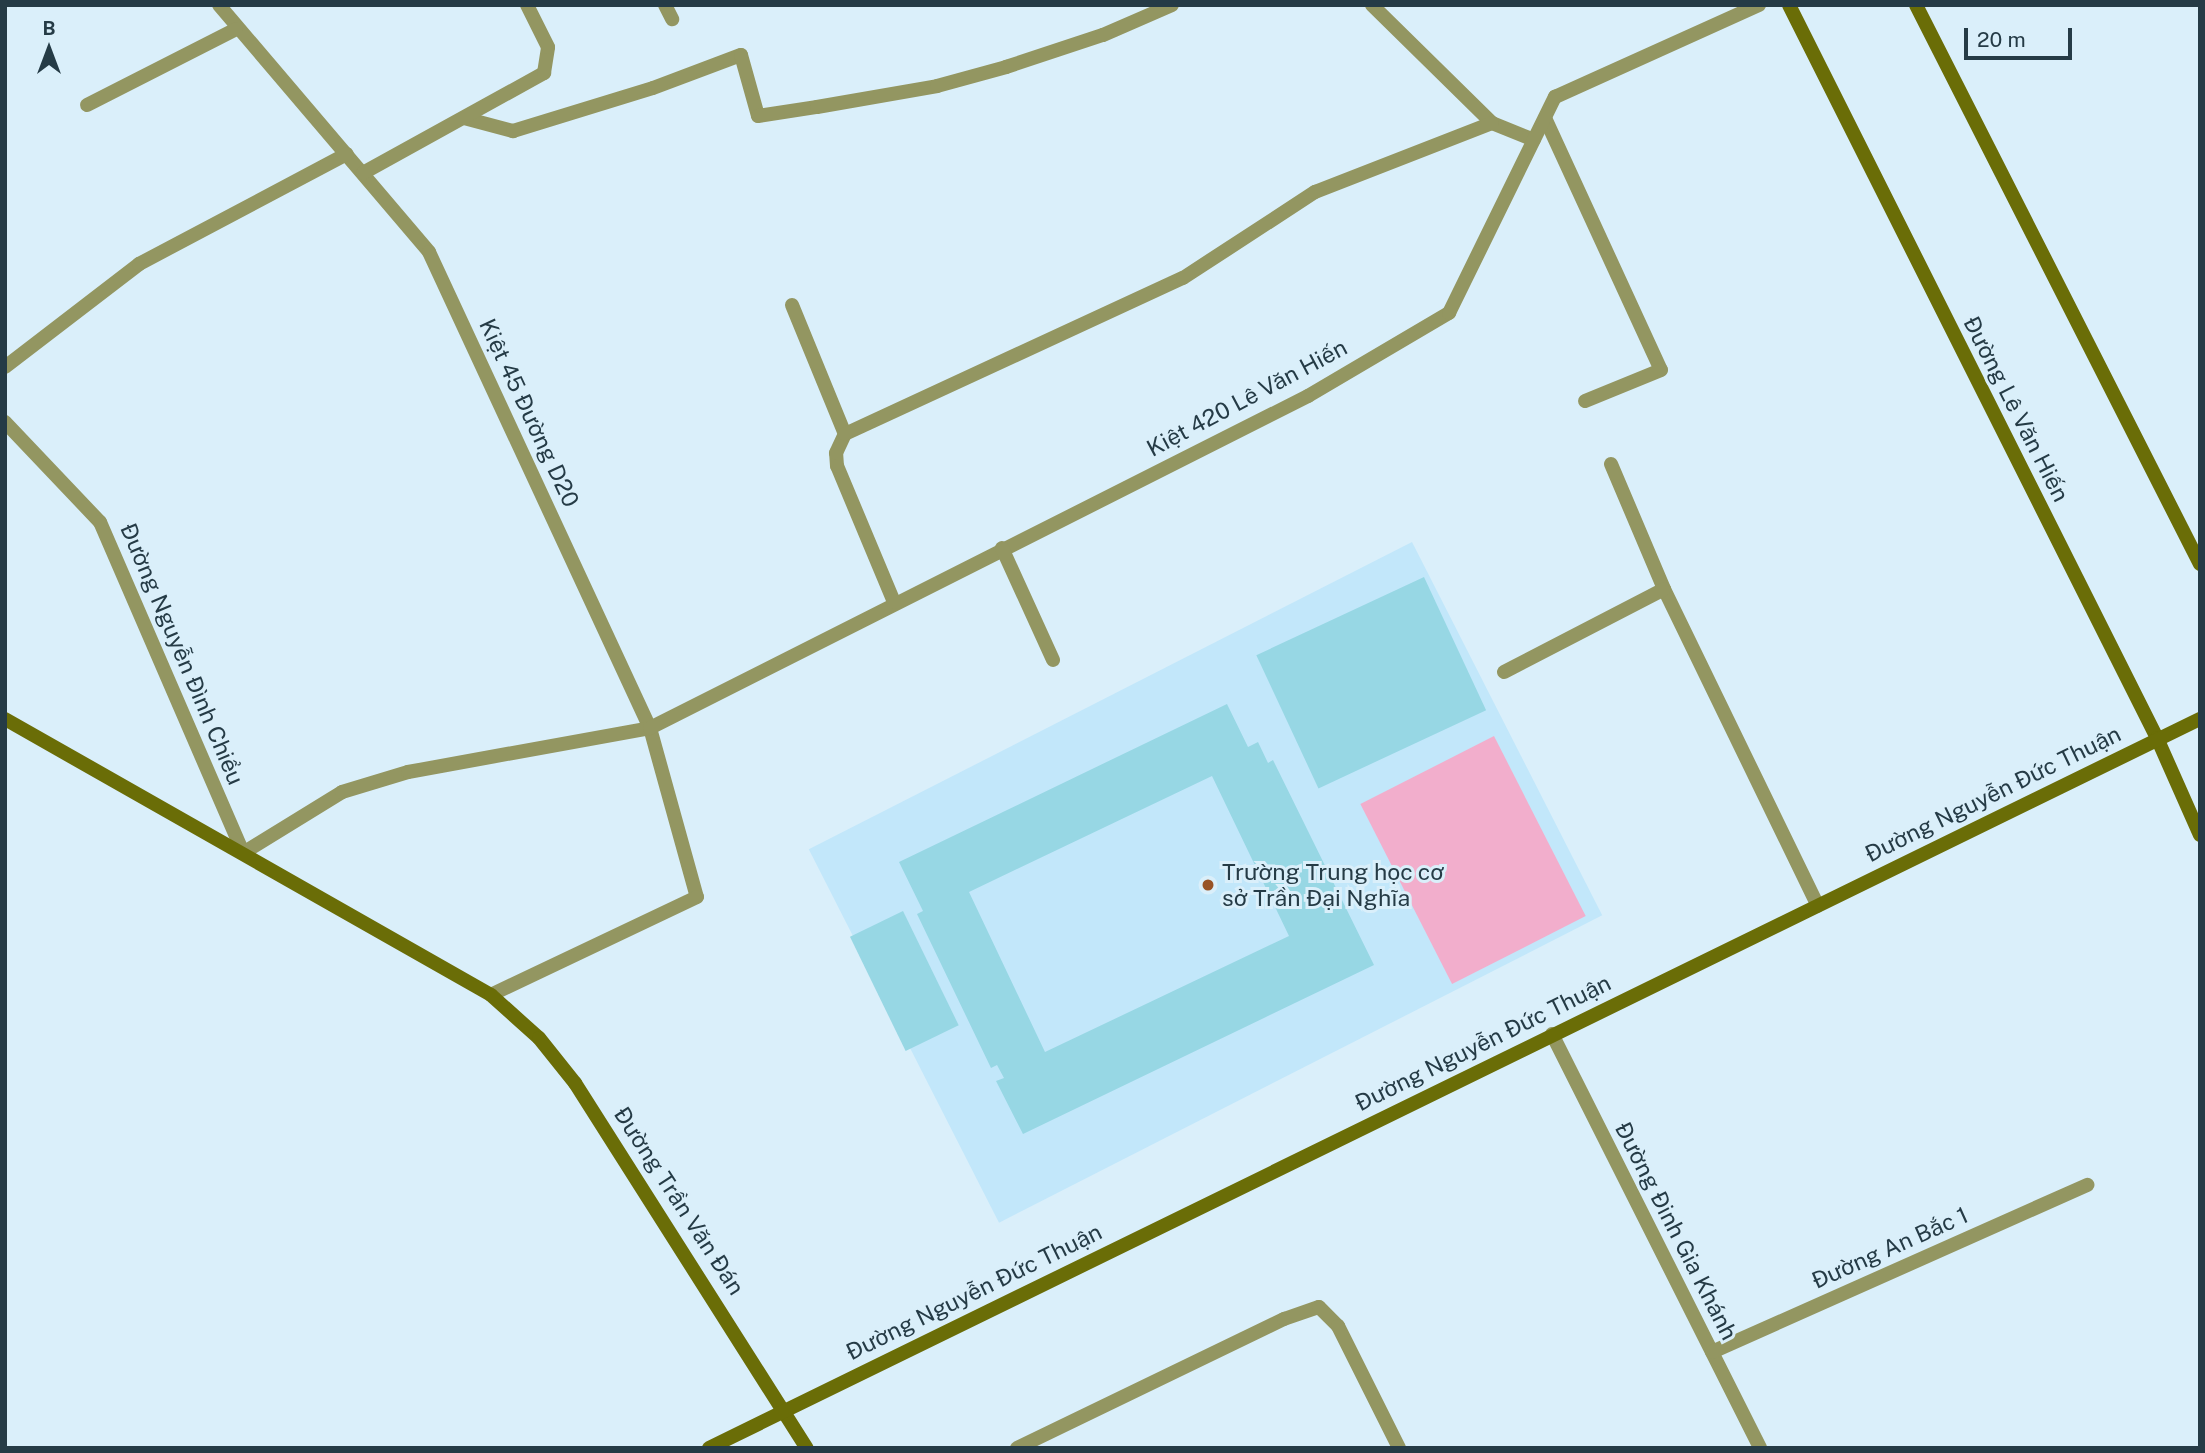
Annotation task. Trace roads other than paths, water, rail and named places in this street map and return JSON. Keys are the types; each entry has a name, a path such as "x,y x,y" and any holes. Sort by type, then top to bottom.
{"street":[{"name":"Kiệt 45 Đường D20","path":"219,5 236,29 347,154 429,252 650,728 696,897 491,995"},
{"path":"363,173 538,78 548,67 548,47 527,5"},
{"path":"665,5 672,19"},
{"path":"464,118 513,131 653,88 741,55 758,116 817,107 937,86 1006,67 1102,35 1172,5"},
{"path":"1372,5 1492,123 1534,140"},
{"name":"Kiệt 420 Lê Văn Hiến","path":"243,853 342,792 408,772 650,728 1002,548 1308,396 1449,313 1555,97 1759,5"},
{"name":"Đường Lê Văn Hiến","path":"1789,5 2158,738 2200,835"},
{"path":"1916,5 2200,564"},
{"path":"87,104 236,29"},
{"path":"1545,118 1661,370 1585,401"},
{"path":"894,603 837,466 835,453 845,434 1183,278 1315,192 1492,123"},
{"path":"5,367 139,264 347,154"},
{"path":"792,305 845,434"},
{"name":"Đường Nguyễn Đình Chiểu","path":"5,422 100,522 243,853"},
{"path":"1611,464 1664,589 1818,906"},
{"path":"1002,548 1053,660"},
{"path":"1504,672 1664,589"},
{"name":"Đường Trần Văn Đán","path":"5,719 491,995 538,1038 575,1083 786,1409 807,1448"},
{"name":"Đường Nguyễn Đức Thuận","path":"709,1448 2200,719"},
{"name":"Đường Đinh Gia Khánh","path":"1552,1034 1760,1448"},
{"name":"Đường An Bắc 1","path":"1712,1352 2087,1185"},
{"path":"1017,1448 1284,1319 1320,1307 1338,1326 1399,1448"}],"place":[{"name":"Trường Trung học cơ sở Trần Đại Nghĩa","path":"1208,885"}]}
